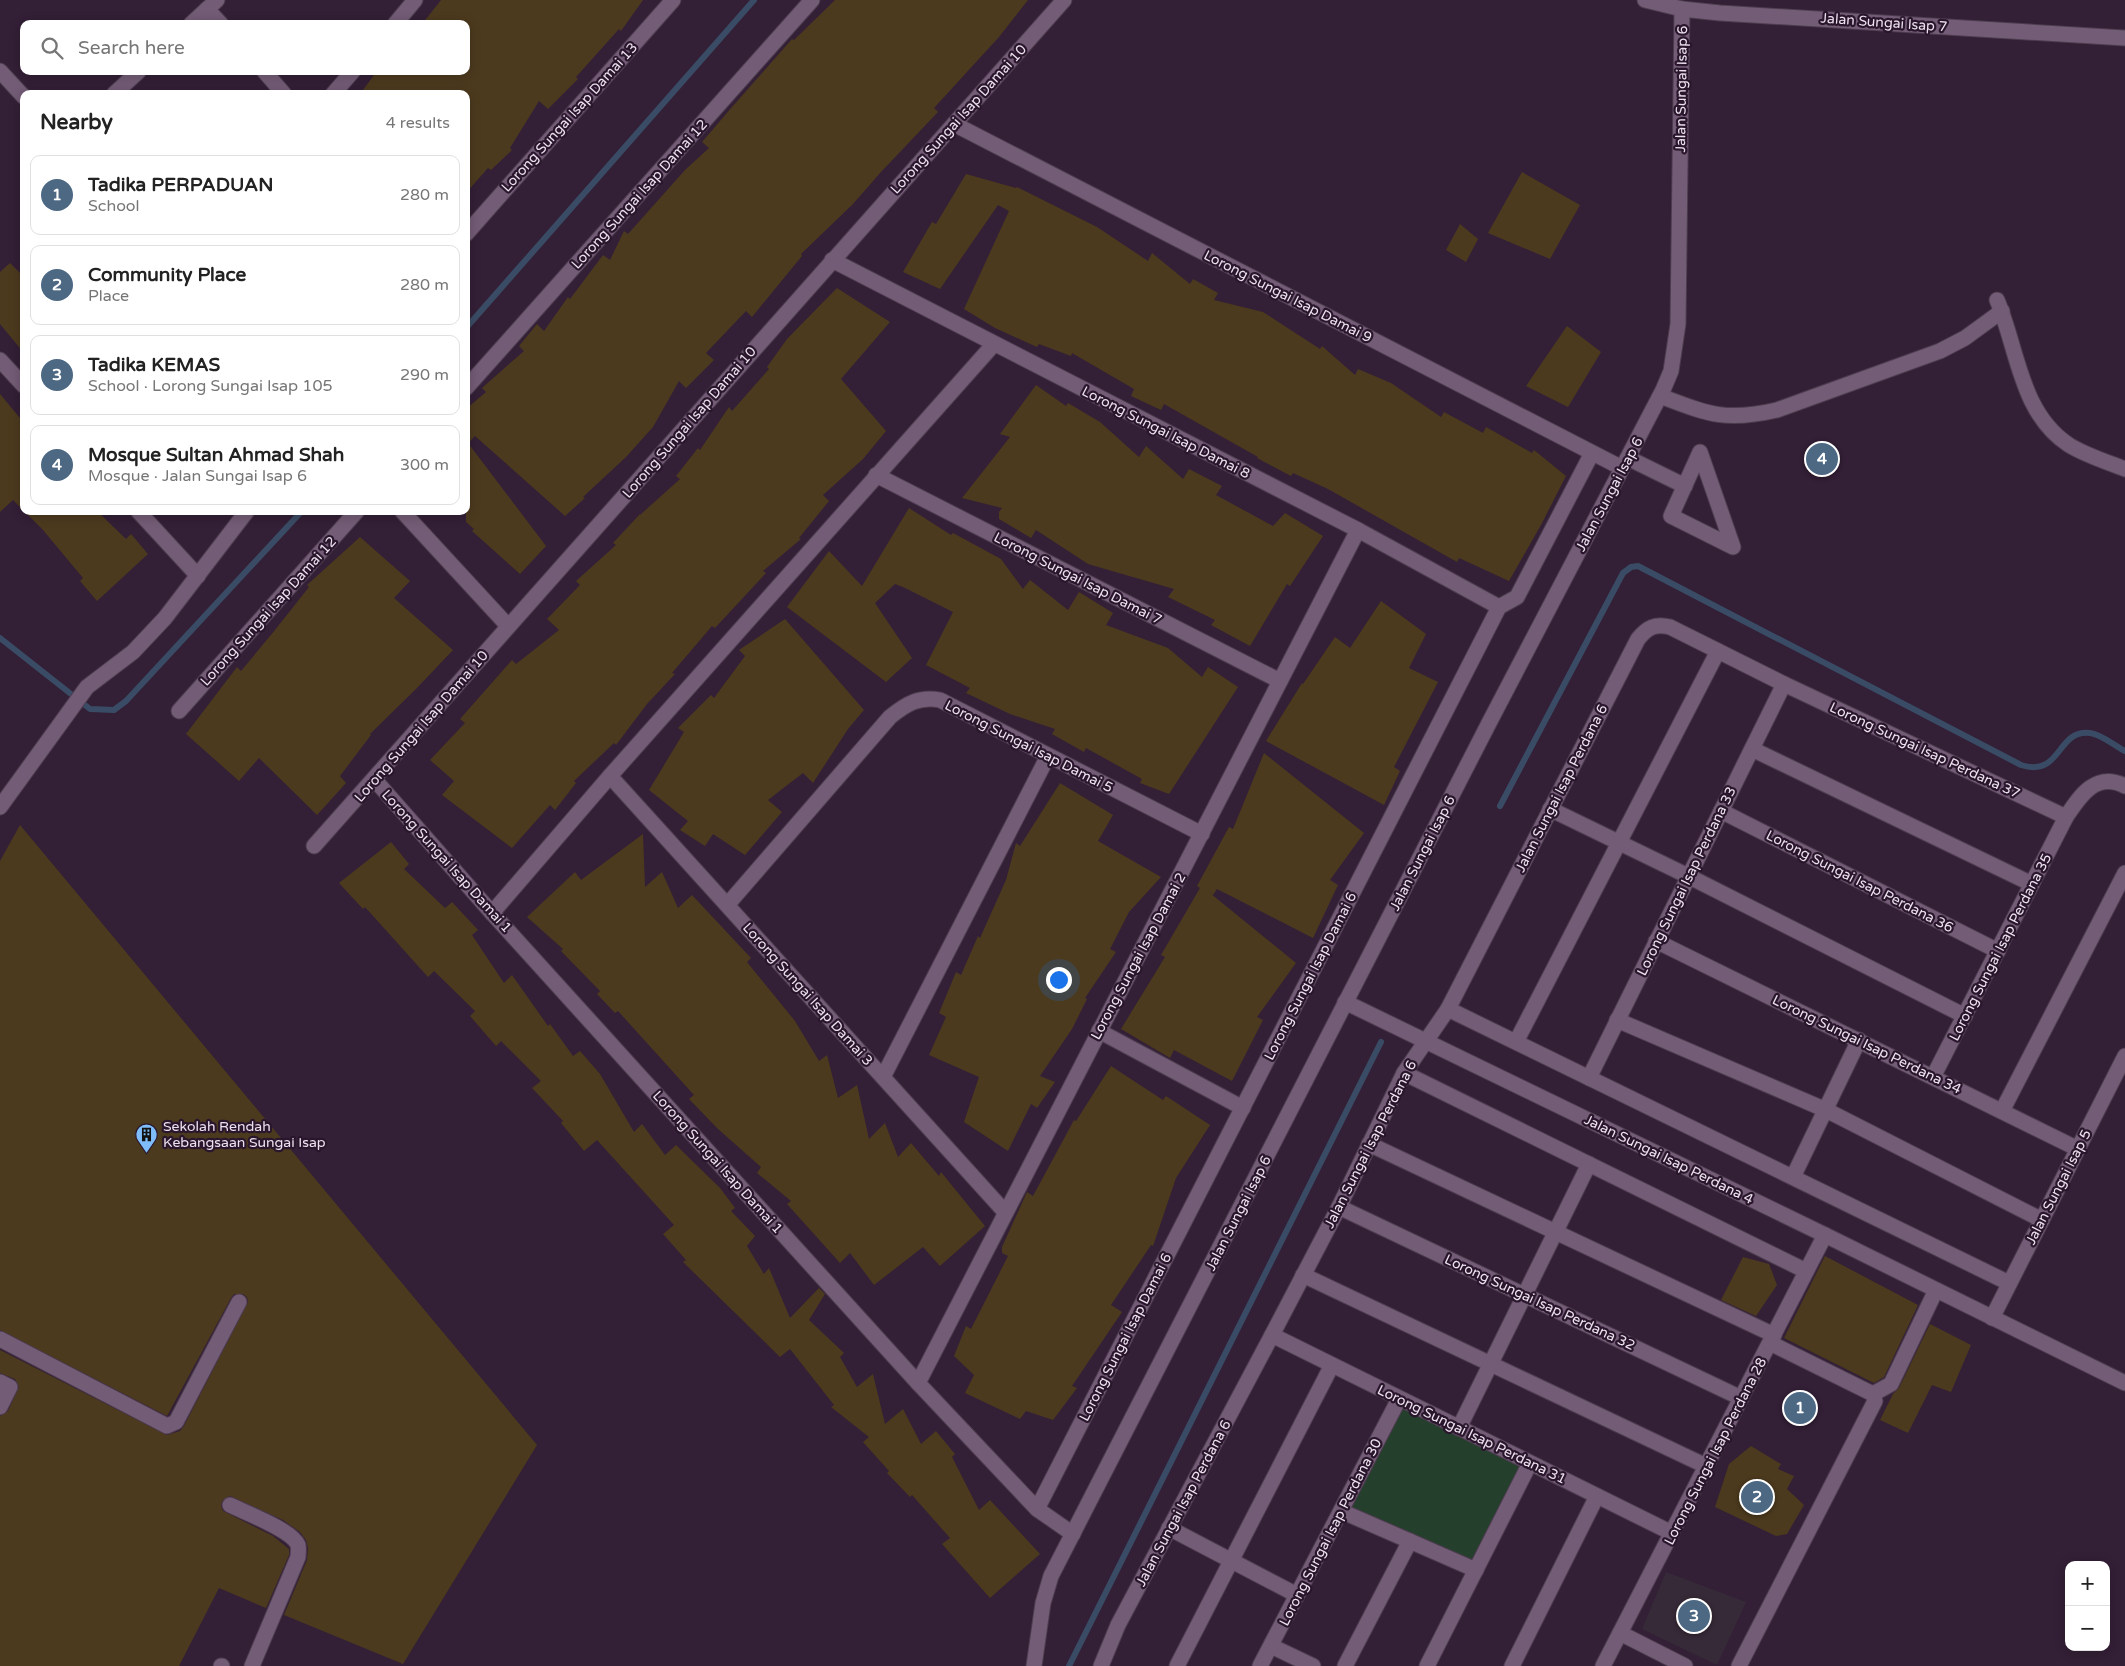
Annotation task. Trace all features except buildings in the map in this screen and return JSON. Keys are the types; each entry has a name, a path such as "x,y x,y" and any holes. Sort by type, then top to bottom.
{"street":[{"path":"398,20 416,0"},
{"name":"Lorong Sungai Isap Damai 13","path":"470,229 673,0"},
{"name":"Lorong Sungai Isap Damai 12","path":"470,384 812,0"},
{"name":"Lorong Sungai Isap Damai 10","path":"314,846 1064,0"},
{"name":"Jalan Sungai Isap 7","path":"1645,0 1682,9 1748,7 2125,38"},
{"path":"195,20 212,5 219,20"},
{"name":"Jalan Sungai Isap 6","path":"1034,1666 1043,1603 1051,1576 1660,396 1671,371 1678,324 1682,9"},
{"path":"0,71 20,92"},
{"path":"118,90 135,75"},
{"path":"267,75 281,90"},
{"path":"336,90 350,75"},
{"name":"Lorong Sungai Isap Damai 9","path":"954,124 1592,453 1625,463 1685,486"},
{"name":"Lorong Sungai Isap Damai 8","path":"832,260 1358,530 1499,607"},
{"path":"1660,396 1720,416 1748,416 1777,410 1940,351 1965,338 2000,306 2030,398 2046,425 2070,446 2125,469"},
{"path":"492,913 610,776 994,344"},
{"path":"0,360 20,382"},
{"path":"1700,452 1733,547 1671,516 1685,486 1700,452"},
{"name":"Lorong Sungai Isap Damai 6","path":"1037,1508 1499,607 1517,597 1592,453"},
{"name":"Lorong Sungai Isap Damai 7","path":"876,475 1280,681"},
{"path":"142,515 198,576"},
{"path":"0,807 88,687 133,652 165,618 243,515"},
{"name":"Lorong Sungai Isap Damai 12","path":"179,711 353,515"},
{"path":"406,515 508,626"},
{"name":"Lorong Sungai Isap Damai 2","path":"918,1383 1358,530"},
{"name":"Jalan Sungai Isap Perdana 6","path":"1101,1666 1118,1625 1272,1335 1370,1144 1404,1073 1448,1009 1638,639 1652,626 1661,624 1784,684"},
{"path":"1516,1042 1718,651"},
{"name":"Lorong Sungai Isap Perdana 33","path":"1589,1078 1784,684"},
{"name":"Lorong Sungai Isap Perdana 37","path":"1784,684 2066,817"},
{"name":"Lorong Sungai Isap Damai 5","path":"728,904 890,717 914,700 928,697 940,700 1202,834"},
{"path":"1752,749 2032,884"},
{"path":"883,1077 1048,756"},
{"name":"Lorong Sungai Isap Damai 3","path":"610,776 728,904 1005,1212"},
{"name":"Lorong Sungai Isap Damai 1","path":"374,779 492,913 918,1383 1037,1508 1073,1534"},
{"name":"Lorong Sungai Isap Perdana 35","path":"1934,1077 2066,817 2085,790 2096,784 2107,781 2125,786"},
{"path":"1550,809 1688,876 1965,1016"},
{"name":"Lorong Sungai Isap Perdana 36","path":"1721,811 1998,950"},
{"path":"2002,1111 2125,873"},
{"name":"Lorong Sungai Isap Perdana 34","path":"1656,941 2078,1149"},
{"name":"Jalan Sungai Isap Perdana 4","path":"1346,1002 1825,1234 2125,1383"},
{"path":"1448,1009 2009,1283"},
{"path":"1617,1020 1826,1110 2042,1220"},
{"path":"1099,1031 1243,1108"},
{"path":"1793,1177 1859,1040"},
{"name":"Jalan Sungai Isap 5","path":"1992,1318 2125,1056"},
{"path":"1404,1073 1806,1271"},
{"path":"1370,1144 1556,1232 1772,1339 1873,1394"},
{"path":"1459,1428 1589,1164"},
{"name":"Lorong Sungai Isap Perdana 32","path":"1338,1206 1741,1398"},
{"name":"Lorong Sungai Isap Perdana 28","path":"1603,1666 1825,1234"},
{"path":"1303,1275 1706,1466"},
{"path":"1873,1394 1891,1384 1936,1290"},
{"path":"0,1339 167,1426 176,1422 239,1302"},
{"name":"Lorong Sungai Isap Perdana 31","path":"1272,1335 1672,1533"},
{"path":"1177,1666 1332,1365"},
{"path":"0,1382 10,1387 0,1407"},
{"path":"1739,1666 1874,1401 1873,1394"},
{"name":"Lorong Sungai Isap Perdana 30","path":"1260,1666 1399,1399"},
{"path":"1427,1666 1530,1463"},
{"path":"1512,1666 1597,1496"},
{"path":"230,1505 280,1529 292,1538 298,1546 298,1557 252,1666"},
{"path":"1341,1511 1476,1570"},
{"path":"1169,1528 1297,1595"},
{"path":"1346,1666 1410,1541"},
{"path":"1620,1633 1685,1666"},
{"path":"1271,1646 1313,1666"}],"shaded area":[{"path":"1666,1572 1746,1602 1717,1665 1642,1629"}],"green space":[{"path":"1402,1406 1523,1466 1474,1565 1349,1509"}],"waterway":[{"path":"470,323 754,0"},
{"path":"0,638 90,709 114,710 126,701 298,515"},
{"path":"1500,806 1623,573 1631,567 1638,566 2021,765 2034,767 2044,765 2052,760 2071,738 2079,734 2094,734 2125,751"},
{"path":"1069,1666 1381,1042"}],"place":[{"name":"Mosque Sultan Ahmad Shah","path":"1822,459"},
{"name":"Sekolah Rendah Kebangsaan Sungai Isap","path":"147,1153"},
{"name":"Tadika PERPADUAN","path":"1800,1408"},
{"name":"Community Place","path":"1757,1497"},
{"name":"Tadika KEMAS","path":"1694,1616"}]}
